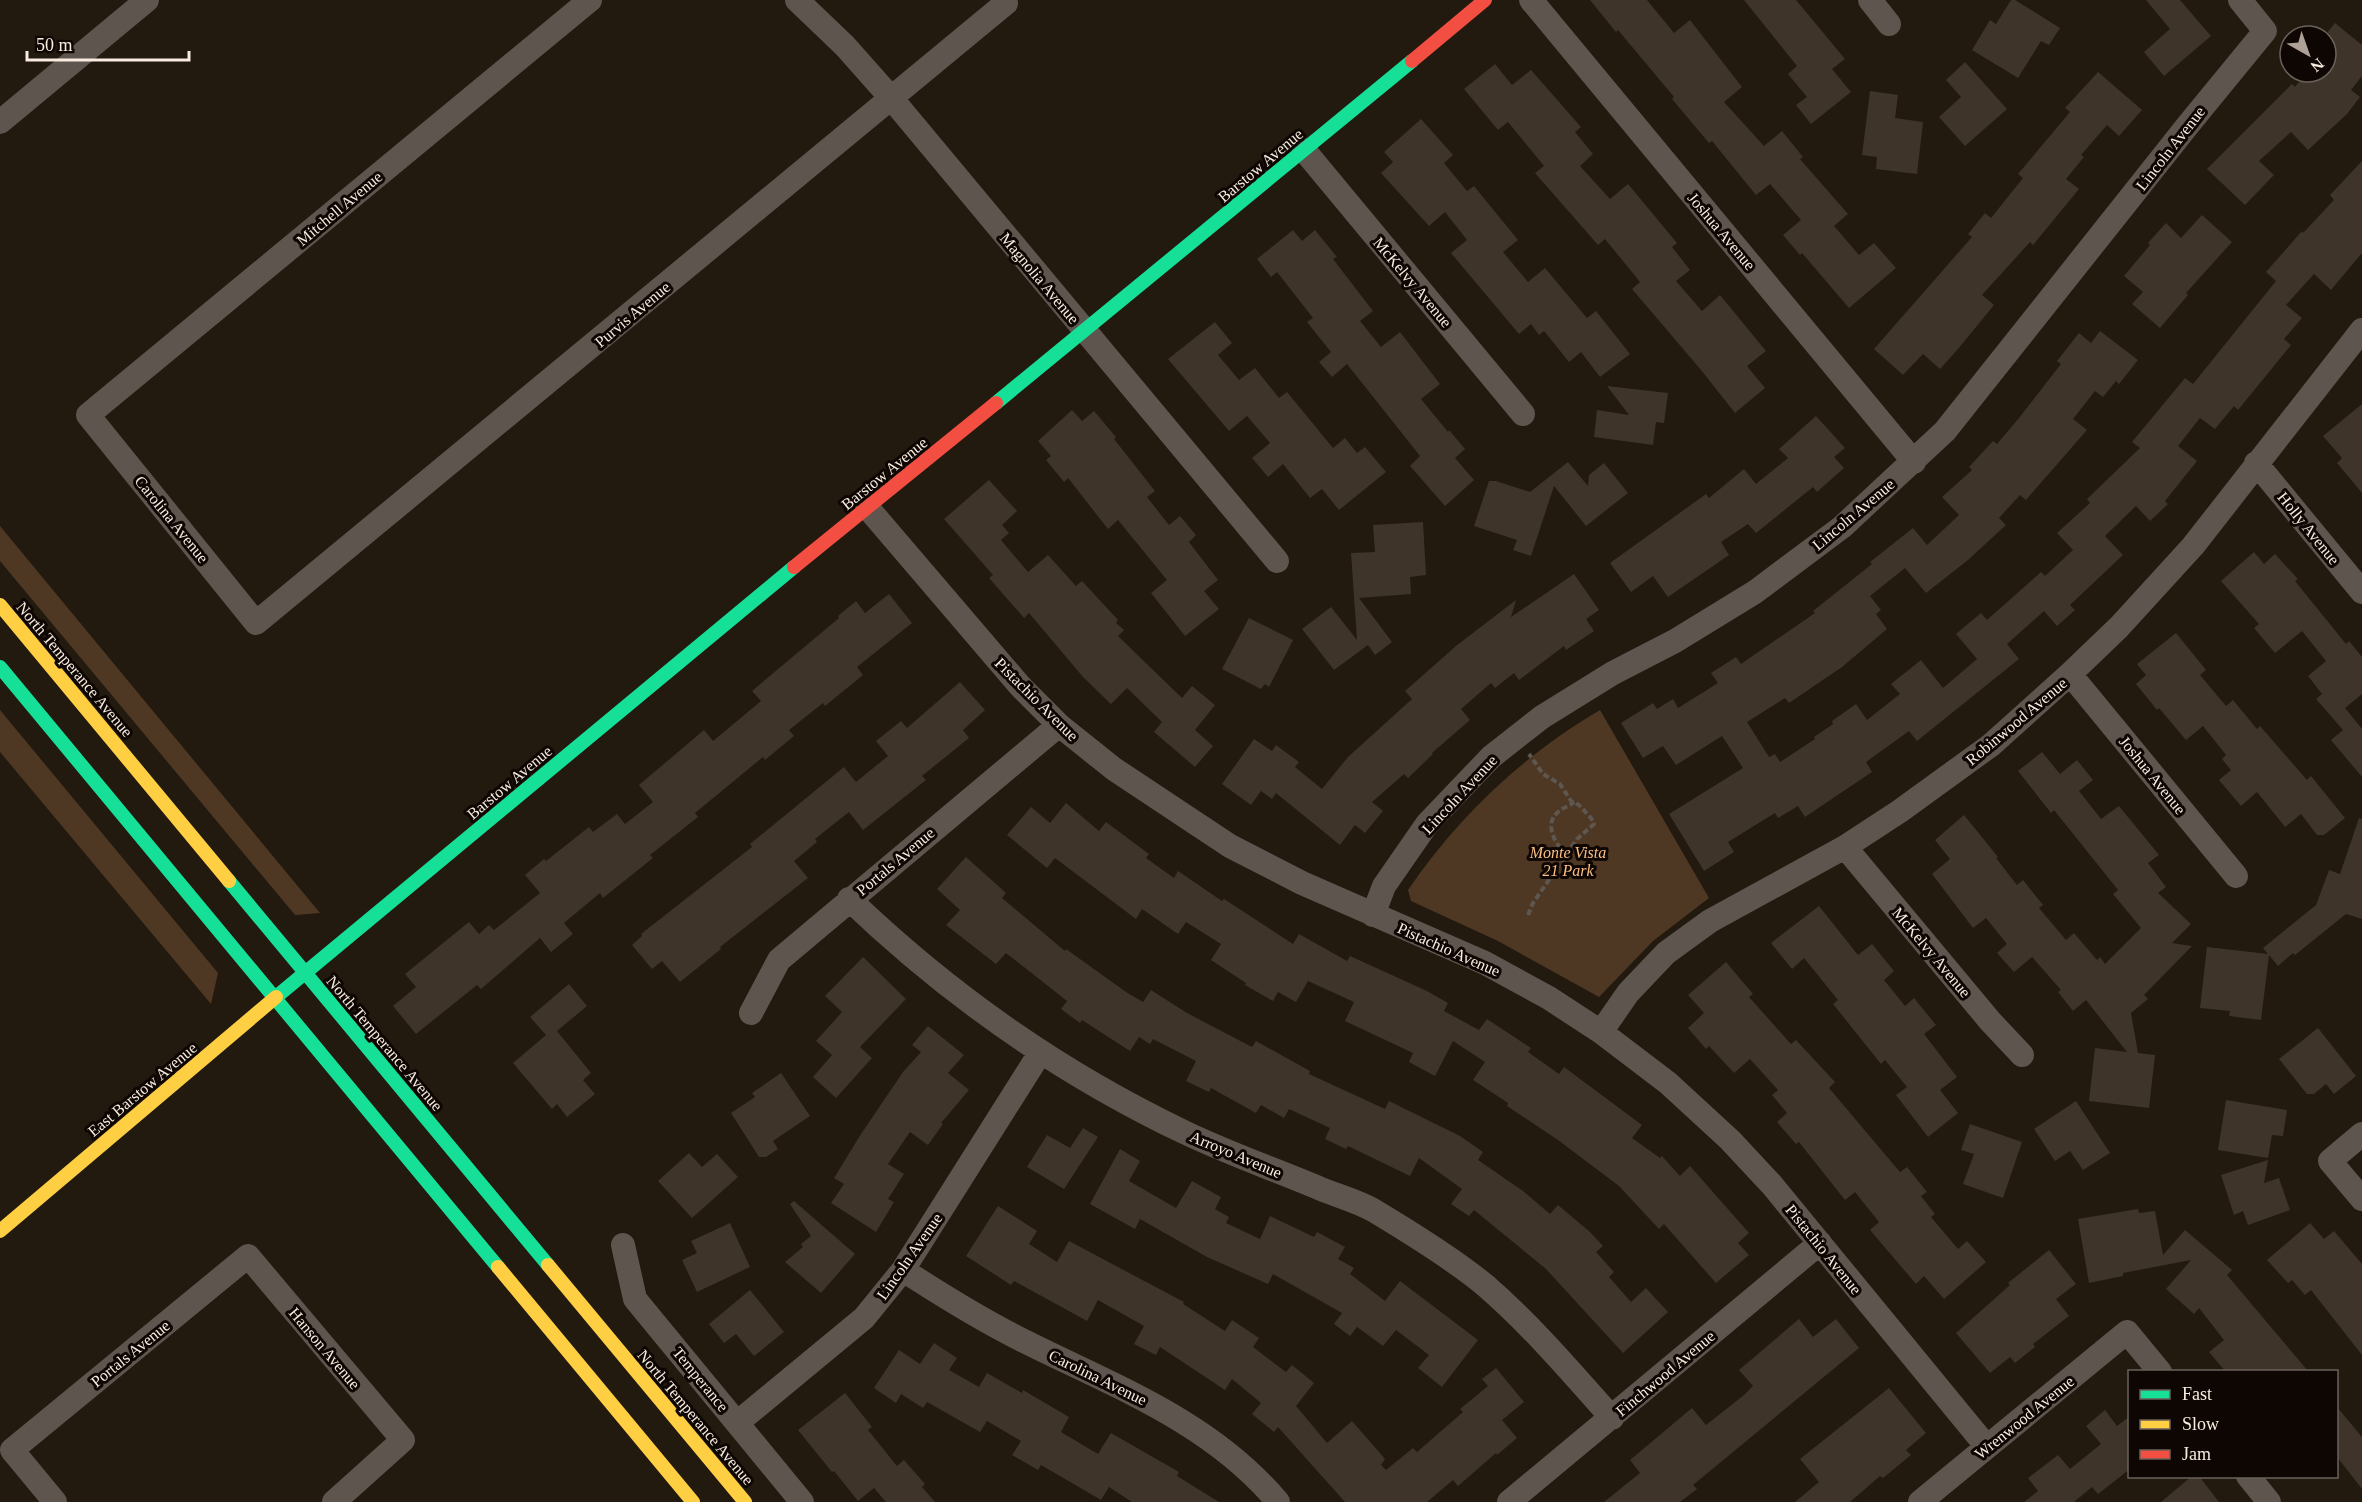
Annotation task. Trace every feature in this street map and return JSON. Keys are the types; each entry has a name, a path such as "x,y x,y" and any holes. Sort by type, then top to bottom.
{"main road":[{"name":"Barstow Avenue","path":"305,972 867,507 1085,332 1485,0"},
{"name":"North Temperance Avenue","path":"0,605 745,1502"},
{"path":"0,667 693,1502"},
{"name":"East Barstow Avenue","path":"0,1231 305,972"}],"street":[{"path":"0,122 147,0"},
{"name":"Mitchell Avenue","path":"88,415 591,0"},
{"name":"Magnolia Avenue","path":"797,0 845,46 892,99 1277,561"},
{"name":"Joshua Avenue","path":"1531,0 1914,462"},
{"path":"1870,0 1889,24"},
{"name":"Lincoln Avenue","path":"1373,915 1384,886 1427,824 1491,757 1542,717 1755,592 1842,527 1945,431 2265,31 2240,0"},
{"name":"Purvis Avenue","path":"256,623 1006,3"},
{"name":"McKelvy Avenue","path":"1304,150 1523,414"},
{"name":"Robinwood Avenue","path":"1601,1032 1628,993 1666,953 1710,921 1845,847 1900,811 1991,745 2070,674 2119,627 2193,546 2362,330"},
{"name":"Carolina Avenue","path":"88,415 256,623"},
{"name":"Holly Avenue","path":"2256,463 2362,592"},
{"name":"Pistachio Avenue","path":"867,507 1020,686 1059,725 1114,770 1230,846 1302,883 1485,963 1549,998 1601,1032 1668,1083 1730,1140 1772,1185 1987,1447"},
{"name":"Joshua Avenue","path":"2070,674 2236,876"},
{"name":"Portals Avenue","path":"751,1012 779,960 1059,725"},
{"name":"McKelvy Avenue","path":"1845,847 1990,1021 2022,1055"},
{"name":"Arroyo Avenue","path":"849,899 894,942 957,994 1040,1053 1104,1091 1187,1134 1371,1209 1484,1285 1541,1338 1612,1418"},
{"name":"Lincoln Avenue","path":"737,1423 864,1318 903,1270 1040,1053"},
{"path":"2362,1134 2330,1161 2362,1199"},
{"name":"Finchwood Avenue","path":"1509,1502 1820,1243"},
{"name":"Temperance","path":"623,1245 635,1299 802,1502"},
{"name":"Portals Avenue","path":"56,1502 12,1450 248,1256"},
{"name":"Hanson Avenue","path":"248,1256 403,1440 334,1502"},
{"name":"Carolina Avenue","path":"903,1270 967,1311 1176,1416 1236,1458 1278,1502"},
{"name":"Wrenwood Avenue","path":"1920,1502 2127,1332 2159,1370"},
{"path":"2250,1478 2269,1502"}],"path":[{"path":"1528,915 1533,903 1576,839 1594,824 1560,784 1543,774 1529,754"},
{"path":"1566,855 1554,839 1552,820 1556,813 1574,802"}],"green space":[{"path":"0,526 320,913 295,915 0,561"},
{"path":"0,710 218,973 211,1004 0,752"},
{"name":"Monte Vista 21 Park","path":"1600,710 1709,898 1653,941 1599,997 1498,941 1411,901 1408,890 1448,837 1494,790 1545,747"}],"building":[{"path":"1590,0 1647,0 1674,33 1690,20 1742,87 1724,102 1764,146 1782,131 1803,157 1800,159 1848,214 1834,226 1859,255 1874,243 1896,268 1849,308 1802,253 1800,255 1783,235 1801,220 1770,184 1756,195 1712,141 1709,143 1672,99 1674,97"},
{"path":"1744,0 1796,0 1845,59 1832,69 1851,92 1811,124 1796,105 1807,97 1788,74 1797,66"},
{"path":"2011,0 2015,0 2060,28 2049,45 2041,41 2018,78 1972,50 1990,20 1996,24"},
{"path":"2146,0 2180,0 2211,36 2164,76 2144,52 2170,29"},
{"path":"2338,25 2362,45 2362,76 2351,90 2360,97 2347,114 2308,150 2291,132 2259,161 2274,175 2245,205 2207,169 2292,84 2295,87 2297,84 2338,84"},
{"path":"1965,62 2007,109 1965,146 1939,117 1961,97 1946,80"},
{"path":"1495,64 1512,85 1531,70 1581,127 1575,132 1593,154 1580,166 1610,199 1628,184 1677,243 1672,247 1690,270 1676,281 1702,311 1720,295 1766,351 1747,366 1765,388 1735,413 1632,289 1640,282 1605,239 1598,245 1535,173 1544,166 1508,122 1498,130 1464,89"},
{"path":"2098,72 2142,110 2119,136 2107,125 2081,155 2084,157 2066,179 2079,189 2033,245 2030,242 1982,295 1994,305 1940,369 1923,354 1903,375 1874,349 1972,237 1968,234 1985,213 1991,218 2023,178 2018,174 2070,112 2065,108"},
{"path":"1870,91 1898,95 1895,118 1923,122 1917,174 1876,169 1877,157 1862,155"},
{"path":"1421,119 1453,155 1444,163 1467,191 1474,186 1518,240 1503,252 1528,282 1545,268 1587,318 1596,311 1630,354 1600,377 1581,352 1569,362 1544,331 1539,335 1531,324 1519,334 1451,253 1467,240 1445,212 1429,226 1381,173 1393,162 1384,152"},
{"path":"2362,161 2362,253 2331,290 2314,274 2286,305 2302,318 2284,339 2291,345 2238,410 2234,406 2215,429 2200,418 2178,446 2197,461 2165,501 2168,504 2150,521 2136,506 2105,536 2123,555 2070,605 2075,610 2057,626 2044,611 2007,644 2019,659 1917,741 1909,731 1866,762 1872,772 1805,817 1798,806 1778,818 1775,813 1728,842 1734,852 1704,871 1669,814 1743,768 1722,736 1676,765 1663,746 1643,758 1621,723 1653,703 1657,709 1673,699 1678,708 1718,683 1711,673 1736,657 1741,664 1815,613 1813,611 1913,528 1927,545 1959,515 1942,497 1972,470 1969,467 1993,441 1997,444 2019,418 2061,364 2057,361 2079,333 2091,343 2100,331 2138,360 2119,384 2116,381 2103,397 2095,391 2073,419 2087,430 2026,500 2020,495 1999,518 2006,525 1968,560 1926,593 1905,568 1870,596 1881,610 1876,614 1887,629 1842,667 1789,703 1785,698 1747,722 1769,757 1775,754 1780,762 1815,739 1814,737 1833,724 1832,721 1856,704 1867,720 1900,694 1891,684 1921,660 1943,688 1977,659 1956,634 1981,613 1987,620 2041,572 2045,576 2073,550 2057,533 2090,503 2087,499 2140,448 2132,442 2185,378 2193,384 2276,281 2266,272 2302,231 2303,233 2334,200 2330,195"},
{"path":"2202,215 2232,242 2186,293 2188,295 2160,328 2132,304 2143,292 2124,276 2166,223 2181,238"},
{"path":"1293,230 1302,241 1315,230 1337,257 1333,259 1373,311 1360,321 1381,347 1400,332 1440,384 1421,399 1465,449 1455,458 1474,480 1445,506 1410,466 1420,456 1347,364 1332,377 1319,362 1331,352 1307,322 1313,318 1277,272 1271,277 1257,259"},
{"path":"1215,322 1232,343 1218,355 1239,380 1255,368 1279,398 1287,392 1333,448 1345,438 1357,453 1365,447 1386,472 1339,510 1322,489 1310,498 1283,464 1268,477 1252,458 1270,443 1247,416 1229,431 1168,359"},
{"path":"1607,386 1668,393 1664,423 1656,422 1653,445 1594,437 1597,410 1629,415"},
{"path":"2362,404 2362,493 2337,463 2342,458 2323,436"},
{"path":"1072,410 1082,421 1094,411 1155,491 1147,497 1169,525 1180,516 1196,535 1189,542 1218,580 1204,591 1219,609 1185,636 1151,593 1167,580 1118,520 1108,529 1068,478 1064,482 1046,460 1051,456 1038,441"},
{"path":"1816,416 1845,448 1834,457 1844,468 1817,492 1813,487 1756,533 1748,524 1721,542 1729,555 1668,597 1653,576 1631,592 1610,563 1706,494 1709,498 1744,469 1756,484 1788,458 1779,449"},
{"path":"1568,462 1588,486 1589,475 1604,463 1628,493 1586,526 1554,486 1531,556 1513,550 1517,540 1474,526 1489,481 1496,481 1530,492"},
{"path":"989,480 1017,511 1002,525 1009,533 1001,540 1028,572 1048,555 1076,586 1082,581 1118,620 1116,623 1124,630 1118,636 1182,698 1192,686 1215,705 1195,730 1213,746 1195,767 1154,732 1162,722 1127,688 1111,704 1083,677 1029,613 1024,618 989,578 993,575 944,519"},
{"path":"1423,522 1426,575 1410,577 1411,594 1359,598 1392,642 1375,655 1368,645 1334,670 1302,629 1331,607 1357,640 1351,553 1375,552 1373,525"},
{"path":"2254,552 2264,564 2275,554 2298,579 2295,581 2346,644 2349,641 2362,657 2362,694 2345,708 2362,729 2362,777 2331,740 2343,730 2316,699 2322,694 2308,676 2326,661 2302,631 2275,653 2254,628 2259,624 2221,581"},
{"path":"1574,574 1599,610 1586,619 1594,631 1566,650 1564,646 1519,680 1514,673 1495,688 1491,683 1461,709 1470,720 1432,753 1408,778 1404,774 1372,802 1383,811 1365,833 1355,825 1340,845 1276,793 1272,799 1261,791 1251,805 1222,784 1254,739 1272,751 1276,745 1299,762 1295,767 1322,789 1348,757 1412,699 1405,691 1456,646 1516,600 1511,617"},
{"path":"889,594 912,623 857,667 863,675 825,706 823,703 789,730 794,736 765,760 763,757 695,813 698,817 650,855 653,858 603,898 600,893 564,923 573,934 551,952 540,938 481,989 477,985 416,1034 393,1006 416,987 405,974 469,922 479,934 489,925 494,930 540,893 525,875 589,827 593,832 617,814 625,824 653,802 639,785 704,730 713,741 761,701 752,691 856,601 865,613"},
{"path":"1249,618 1293,640 1269,687 1265,684 1261,689 1222,669"},
{"path":"2176,633 2206,670 2200,675 2226,706 2233,700 2257,729 2260,726 2307,780 2311,776 2345,818 2324,835 2317,835 2301,814 2285,827 2257,792 2241,806 2219,780 2231,770 2222,759 2226,755 2203,726 2186,740 2136,684 2146,675 2137,664"},
{"path":"960,682 985,710 963,730 969,738 922,776 926,780 863,830 849,812 815,839 817,842 794,861 808,878 720,947 721,949 680,982 662,961 652,969 632,945 642,936 641,934 752,847 750,844 844,767 856,782 888,756 876,741 901,721 907,728"},
{"path":"2042,752 2060,774 2077,760 2093,780 2079,791 2101,819 2119,806 2159,855 2148,863 2166,887 2158,893 2191,924 2172,943 2192,946 2144,995 2148,999 2131,1013 2138,1053 2155,1055 2149,1108 2089,1101 2095,1048 2127,1052 2086,1000 2073,1011 2058,992 2061,990 2032,957 2014,972 1997,953 2007,944 1986,918 1973,928 1932,874 1950,859 1935,840 1964,815 2017,885 2023,880 2043,905 2039,908 2066,940 2074,933 2097,960 2100,957 2105,964 2141,928 2113,894 2118,890 2054,810 2051,813 2018,771"},
{"path":"1066,803 1099,831 1106,822 1149,854 1146,858 1174,878 1178,871 1293,944 1299,934 1347,961 1350,956 1448,1003 1444,1011 1479,1030 1487,1019 1531,1048 1528,1052 1559,1074 1564,1067 1642,1125 1632,1138 1660,1158 1662,1156 1680,1176 1690,1166 1749,1233 1738,1243 1749,1255 1716,1283 1664,1224 1659,1229 1619,1186 1558,1140 1507,1106 1508,1103 1473,1080 1485,1062 1453,1041 1435,1076 1409,1062 1413,1053 1345,1021 1354,1002 1308,981 1296,1002 1278,992 1273,1001 1245,985 1246,983 1211,960 1221,944 1186,922 1178,934 1142,909 1136,919 1055,858 1047,868 1007,835 1031,807 1050,823"},
{"path":"2359,818 2362,819 2362,919 2346,914 2278,966 2269,955 2261,1020 2229,1016 2230,1011 2200,1008 2207,947 2268,954 2263,948 2316,905 2329,870 2340,874"},
{"path":"966,857 1006,893 1002,898 1065,951 1066,949 1143,1002 1151,990 1187,1013 1252,1047 1256,1041 1310,1071 1309,1074 1385,1109 1389,1101 1460,1136 1483,1152 1478,1160 1523,1191 1550,1214 1558,1205 1590,1232 1603,1246 1596,1252 1614,1272 1609,1277 1631,1302 1646,1288 1668,1312 1623,1353 1546,1269 1474,1210 1469,1216 1451,1204 1462,1189 1419,1158 1410,1176 1348,1146 1346,1149 1325,1139 1330,1128 1289,1109 1284,1118 1261,1105 1256,1113 1211,1088 1209,1092 1186,1081 1196,1061 1153,1039 1150,1044 1139,1037 1130,1051 1082,1020 1080,1023 1061,1009 1067,1001 1006,953 996,964 946,925 960,910 937,889"},
{"path":"1819,906 1858,955 1872,944 1894,971 1884,980 1905,1006 1914,998 1936,1025 1924,1034 1957,1077 1940,1090 1958,1113 1928,1137 1896,1095 1907,1087 1885,1060 1881,1064 1833,1004 1838,1000 1804,958 1792,969 1771,943"},
{"path":"863,957 906,999 860,1047 872,1058 836,1098 813,1077 832,1055 816,1041 842,1012 825,996"},
{"path":"1726,962 1753,994 1749,997 1791,1044 1796,1040 1835,1082 1829,1088 1900,1172 1907,1167 1927,1192 1921,1196 1935,1214 1931,1217 1958,1249 1967,1241 1986,1262 1944,1299 1924,1276 1916,1284 1870,1230 1879,1222 1855,1192 1845,1200 1799,1142 1796,1144 1777,1122 1787,1113 1772,1095 1778,1090 1750,1059 1734,1073 1709,1046 1706,1049 1688,1028 1704,1013 1688,995"},
{"path":"569,984 587,1006 557,1031 591,1073 583,1080 595,1094 567,1117 557,1104 552,1109 513,1063 546,1035 530,1017"},
{"path":"928,1026 964,1055 948,1073 969,1090 941,1123 943,1124 928,1145 910,1132 888,1164 904,1174 888,1199 894,1202 876,1232 831,1203 844,1184 834,1178 903,1072 921,1052 912,1045"},
{"path":"2318,1028 2356,1076 2334,1094 2326,1084 2314,1094 2307,1094 2279,1059"},
{"path":"781,1073 810,1116 773,1141 778,1149 766,1157 759,1157 731,1113 755,1097 752,1093"},
{"path":"2226,1100 2287,1110 2283,1136 2272,1135 2268,1158 2218,1150"},
{"path":"2076,1101 2110,1153 2083,1170 2070,1151 2055,1161 2034,1129"},
{"path":"1970,1124 2022,1142 2003,1198 1963,1184 1974,1154 1961,1150"},
{"path":"1083,1128 1098,1137 1064,1189 1027,1167 1047,1135 1070,1148"},
{"path":"1120,1149 1140,1161 1129,1181 1176,1208 1192,1181 1221,1197 1215,1209 1229,1217 1226,1223 1260,1239 1270,1216 1314,1237 1317,1232 1345,1247 1338,1259 1354,1268 1350,1274 1385,1301 1400,1281 1478,1340 1442,1387 1418,1368 1429,1355 1396,1330 1383,1346 1357,1327 1350,1336 1334,1324 1342,1313 1273,1274 1268,1284 1207,1257 1140,1219 1135,1229 1090,1204"},
{"path":"689,1153 702,1167 717,1154 738,1177 692,1218 658,1181"},
{"path":"2268,1160 2264,1183 2279,1178 2290,1210 2248,1225 2243,1211 2234,1215 2221,1175"},
{"path":"794,1201 855,1254 821,1293 785,1262 803,1247 801,1244 811,1236 790,1204"},
{"path":"998,1206 1037,1231 1029,1244 1057,1262 1069,1241 1184,1302 1183,1304 1225,1331 1232,1320 1259,1338 1253,1347 1286,1372 1292,1365 1314,1383 1296,1406 1327,1443 1352,1421 1385,1459 1381,1465 1386,1470 1413,1448 1417,1452 1463,1412 1460,1409 1488,1386 1482,1379 1496,1368 1524,1402 1502,1420 1517,1438 1458,1486 1453,1480 1427,1502 1345,1502 1278,1427 1274,1432 1252,1414 1261,1403 1232,1379 1225,1390 1160,1347 1156,1355 1134,1344 1144,1326 1098,1300 1087,1321 1014,1281 1011,1285 966,1256"},
{"path":"2138,1209 2139,1213 2155,1211 2163,1255 2185,1230 2232,1270 2227,1275 2307,1370 2224,1370 2209,1352 2224,1340 2199,1308 2194,1314 2166,1289 2191,1260 2123,1273 2123,1276 2089,1283 2078,1219"},
{"path":"730,1223 750,1267 697,1292 682,1260 697,1253 691,1241"},
{"path":"2310,1223 2324,1239 2334,1231 2362,1264 2362,1355 2311,1290 2305,1295 2292,1280 2288,1283 2267,1260"},
{"path":"2049,1250 2076,1284 2056,1299 2069,1316 2033,1344 2035,1347 2015,1363 2010,1357 1990,1373 1956,1333 2010,1285 2008,1283"},
{"path":"750,1290 784,1332 754,1356 736,1334 724,1343 709,1324"},
{"path":"1799,1319 1813,1337 1836,1319 1859,1348 1693,1485 1697,1489 1680,1502 1604,1502 1640,1473 1630,1460 1692,1408 1706,1425 1744,1395 1753,1386 1739,1370"},
{"path":"934,1343 957,1358 949,1370 979,1387 987,1373 1022,1393 1023,1390 1069,1417 1061,1432 1098,1454 1111,1433 1179,1472 1177,1476 1219,1502 1132,1502 1109,1487 1101,1500 1041,1465 1038,1470 1012,1455 1021,1441 987,1421 980,1432 927,1402 923,1408 901,1394 896,1403 874,1388 899,1350 920,1364"},
{"path":"1889,1388 1926,1433 1906,1450 1911,1455 1883,1478 1880,1476 1850,1502 1795,1502 1819,1482 1800,1459"},
{"path":"845,1393 872,1427 868,1430 897,1466 904,1460 925,1484 922,1487 935,1502 886,1502 874,1488 858,1501 834,1471 832,1472 798,1430"},
{"path":"2338,1408 2362,1437 2362,1489 2338,1458"},
{"path":"2105,1410 2117,1426 2128,1418 2128,1471 2098,1494 2092,1487 2074,1502 2024,1502 2038,1491 2028,1478 2058,1455 2070,1469 2101,1444 2086,1426"},
{"path":"2190,1478 2201,1478 2219,1502 2161,1502"}],"traffic: fast":[{"path":"996,403 1412,61"},
{"path":"276,997 794,567"},
{"path":"0,667 498,1267"},
{"path":"229,881 548,1265"}],"traffic: slow":[{"path":"0,605 229,881"},
{"path":"0,1231 276,997"},
{"path":"548,1265 745,1502"},
{"path":"498,1267 693,1502"}],"traffic: jam":[{"path":"1412,61 1485,0"},
{"path":"794,567 996,403"}]}
